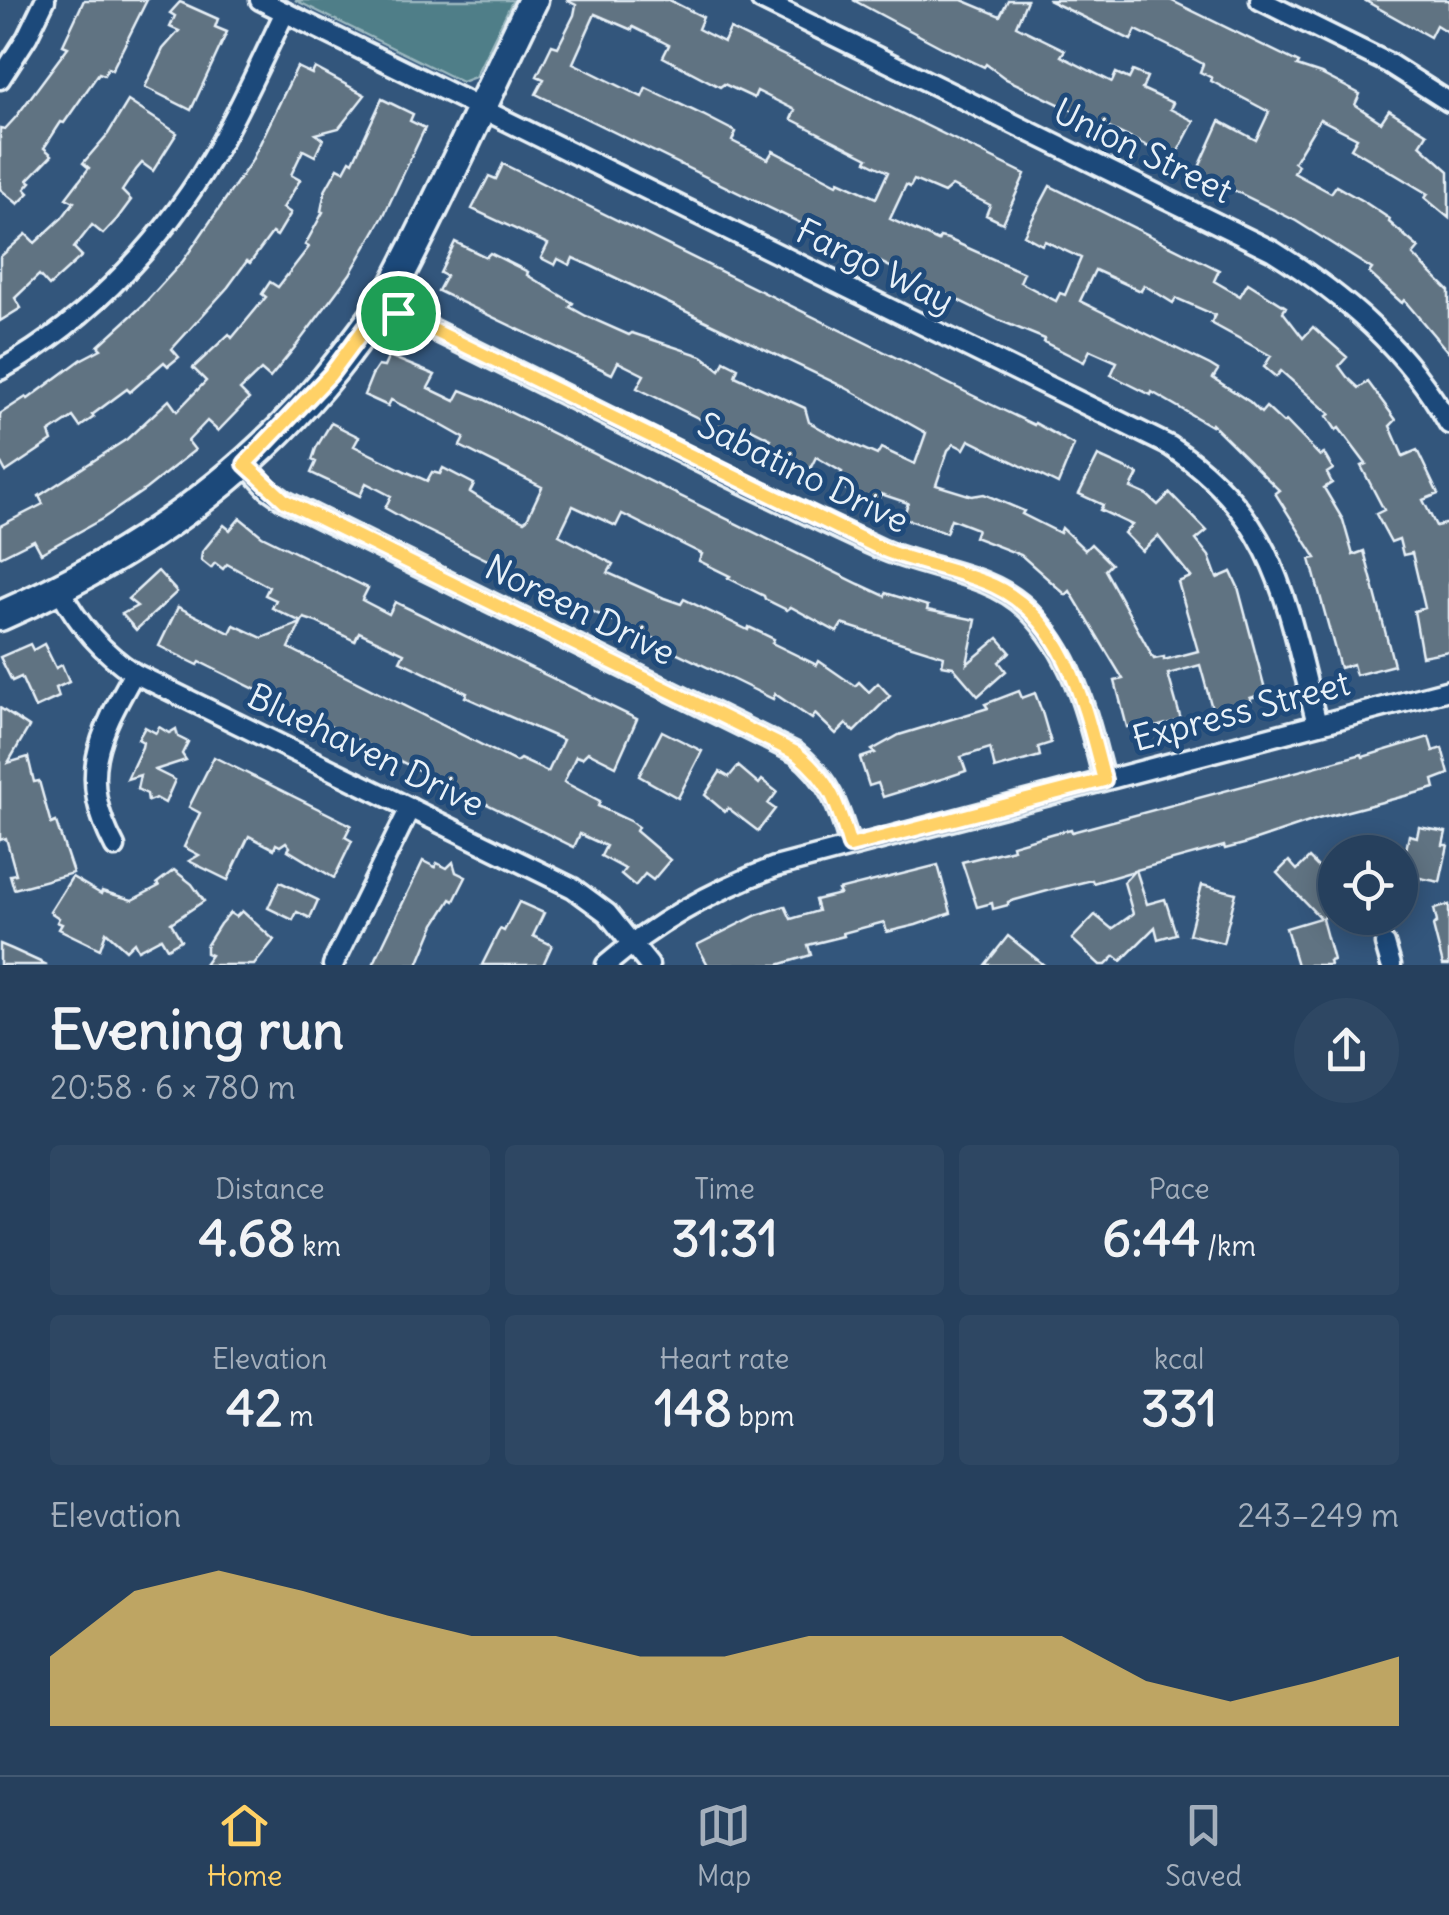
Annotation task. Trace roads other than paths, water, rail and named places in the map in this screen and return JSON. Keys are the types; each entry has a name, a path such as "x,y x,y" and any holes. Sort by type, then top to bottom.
{"street":[{"path":"0,79 46,0"},
{"name":"Fargo Way","path":"260,0 1170,446 1198,464 1243,510 1276,569 1317,724"},
{"path":"0,616 60,590 163,530 245,464 330,375 382,305 533,0"},
{"name":"Union Street","path":"761,0 1274,251 1316,278 1384,336 1413,369 1449,424"},
{"path":"1260,0 1388,63 1449,102"},
{"path":"0,370 92,303 163,228 220,142 285,12"},
{"name":"Sabatino Drive","path":"382,305 884,550 971,578 1012,596 1048,632 1067,662 1080,692 1104,780"},
{"name":"Noreen Drive","path":"245,464 285,501 796,753 826,782 838,803 850,846"},
{"name":"Bluehaven Drive","path":"60,590 75,618 100,646 134,673 582,893 607,912 649,965"},
{"path":"115,847 102,823 94,774 104,726 134,673"},
{"name":"Express Street","path":"606,965 688,906 775,866 1449,690"},
{"path":"334,965 410,808"},
{"path":"1385,944 1391,965"}]}
